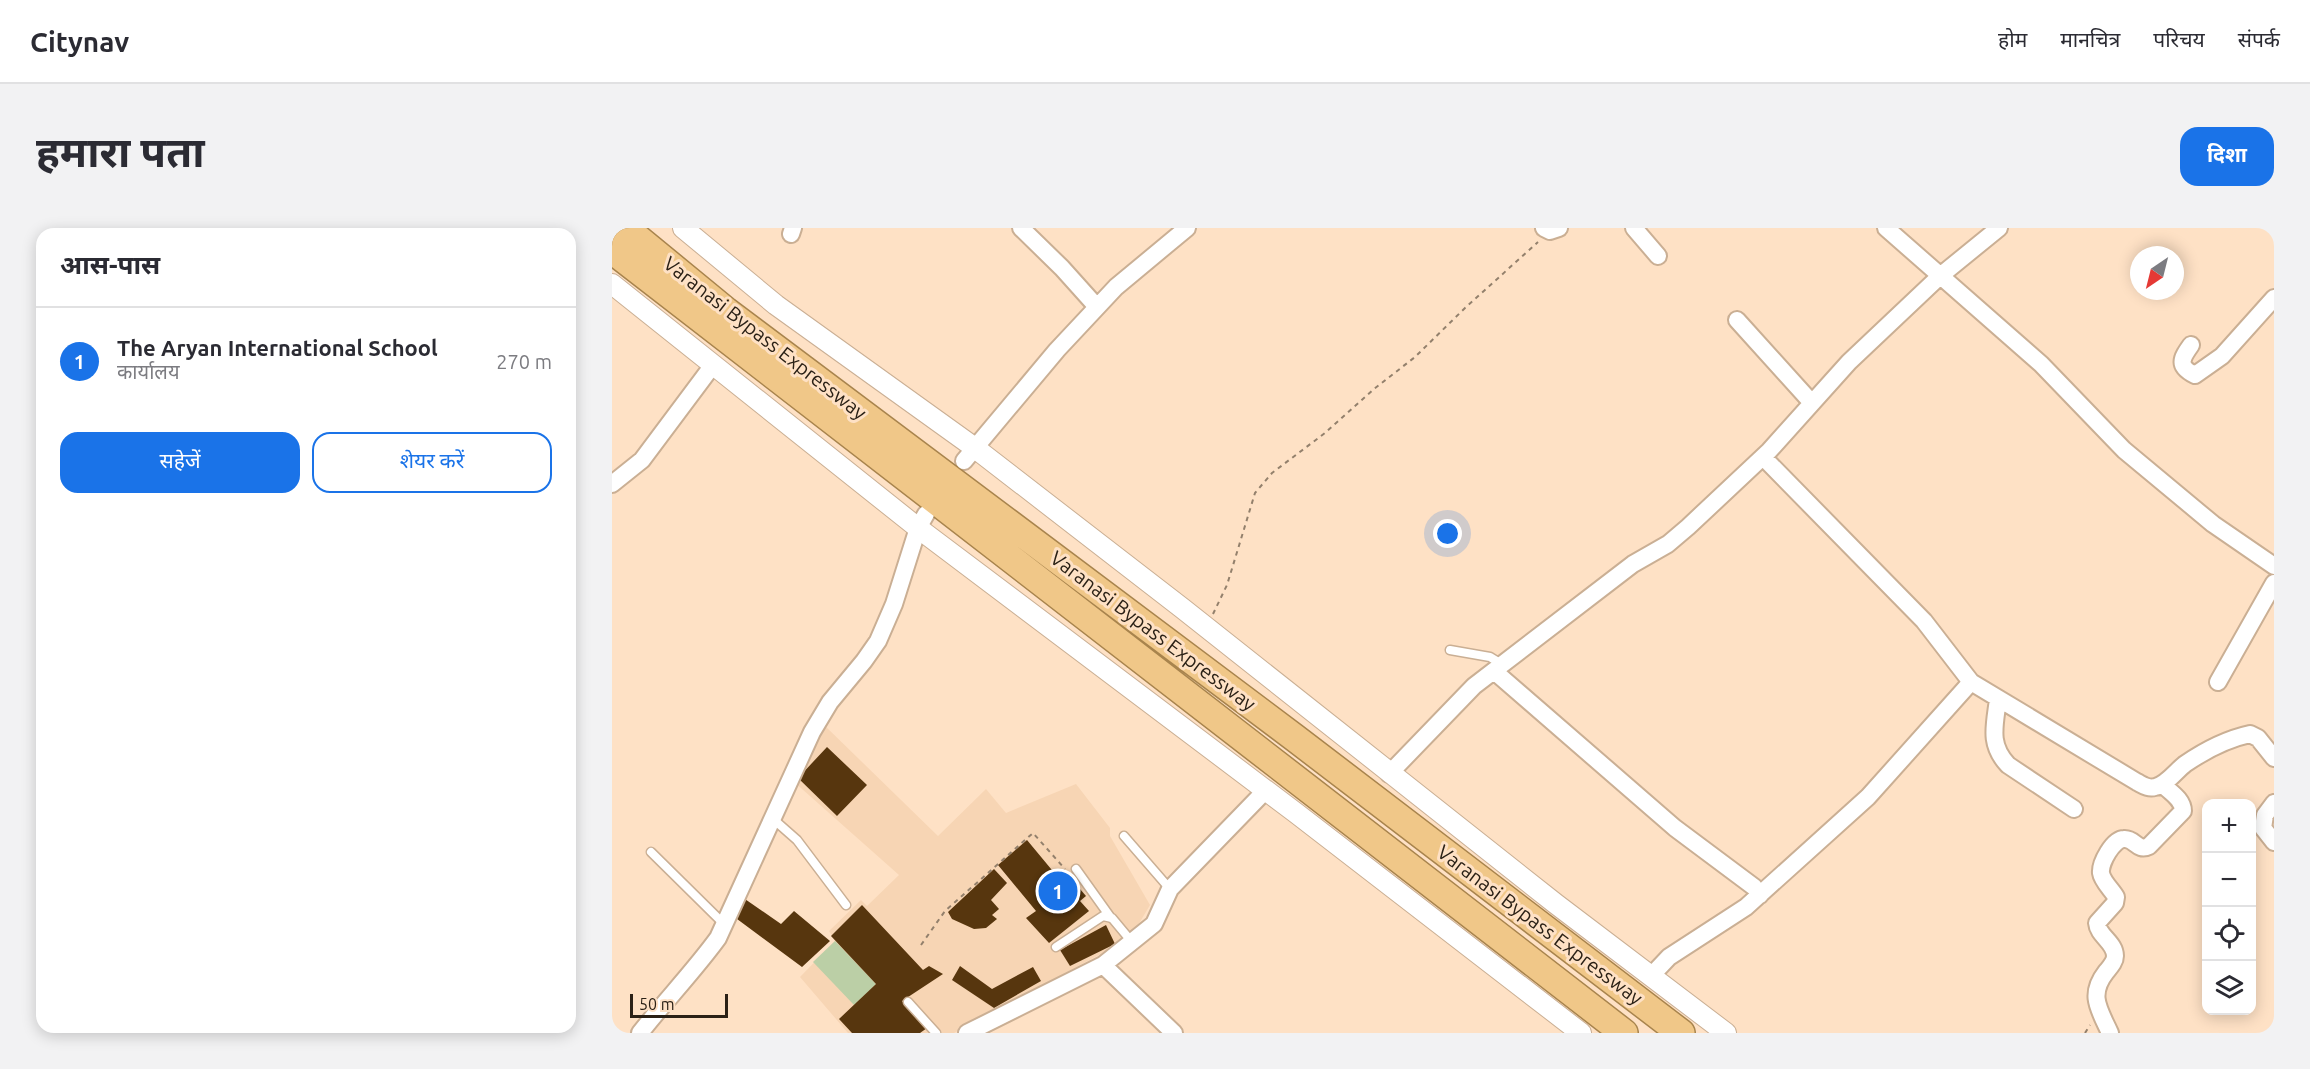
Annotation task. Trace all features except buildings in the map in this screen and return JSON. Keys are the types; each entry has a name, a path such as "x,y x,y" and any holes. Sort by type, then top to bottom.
{"highway":[{"name":"Varanasi Bypass Expressway","path":"625,228 726,311 1295,738 1681,1033"},
{"name":"Varanasi Bypass Expressway","path":"612,250 1624,1033"}],"street":[{"path":"683,228 776,305 970,455 1205,627 1389,774 1726,1033"},
{"path":"1021,228 1062,268 1097,307"},
{"path":"1634,228 1658,256"},
{"path":"1886,228 2041,364 2124,450 2213,524 2274,566"},
{"path":"1389,774 1474,686 1633,564 1668,544 1763,457 1849,362 1940,276 1999,228"},
{"path":"970,455 1057,350 1097,307 1116,287 1183,229"},
{"path":"615,293 922,521 1265,791 1581,1033"},
{"path":"2191,345 2182,358 2182,363 2195,375 2222,356 2274,298"},
{"path":"1737,320 1812,404"},
{"path":"612,484 642,460 713,365"},
{"path":"1763,457 1924,621 1971,682 2146,787 2154,788 2162,784 2197,756 2240,736 2250,735 2258,738 2274,758"},
{"path":"650,1030 671,993 703,959 725,925 812,732 830,702 864,661 887,623 922,521"},
{"path":"2218,682 2274,583"},
{"path":"1499,668 1666,821 1754,887 1760,895"},
{"path":"1650,976 1669,957 1746,907 1868,797 1971,682"},
{"path":"1998,699 1994,744 2000,756 2008,765 2074,809"},
{"path":"2110,1033 2096,996 2098,982 2113,963 2115,953 2097,927 2097,923 2115,903 2116,897 2103,878 2101,869 2118,840 2125,838 2138,847 2150,846 2183,811 2180,800 2162,784"},
{"path":"967,1033 1103,965 1132,942 1154,924 1170,889 1265,791"},
{"path":"2274,803 2265,815 2263,828 2274,842"},
{"path":"1103,965 1174,1033"}],"lane":[{"path":"1450,650 1490,657 1499,668"},
{"path":"772,818 797,840 846,904"},
{"path":"1124,836 1170,889"},
{"path":"651,852 725,925"},
{"path":"1076,869 1132,942"},
{"path":"1056,947 1103,916 1112,918"},
{"path":"908,1002 936,1033"}],"path":[{"path":"1205,627 1223,595 1255,493 1263,482 1416,357 1465,308 1551,229"},
{"path":"921,945 945,911 1033,833 1069,874 1076,869"}],"shaded area":[{"path":"822,723 938,836 986,789 1006,813 1076,784 1110,828 1110,836 1150,905 1134,932 1121,943 954,1033 848,1033 800,977 835,941 829,931 861,900 867,906 899,875 793,781"}],"green space":[{"path":"835,941 876,984 854,1005 813,962"}],"place":[{"name":"The Aryan International School","path":"1058,891"}]}
